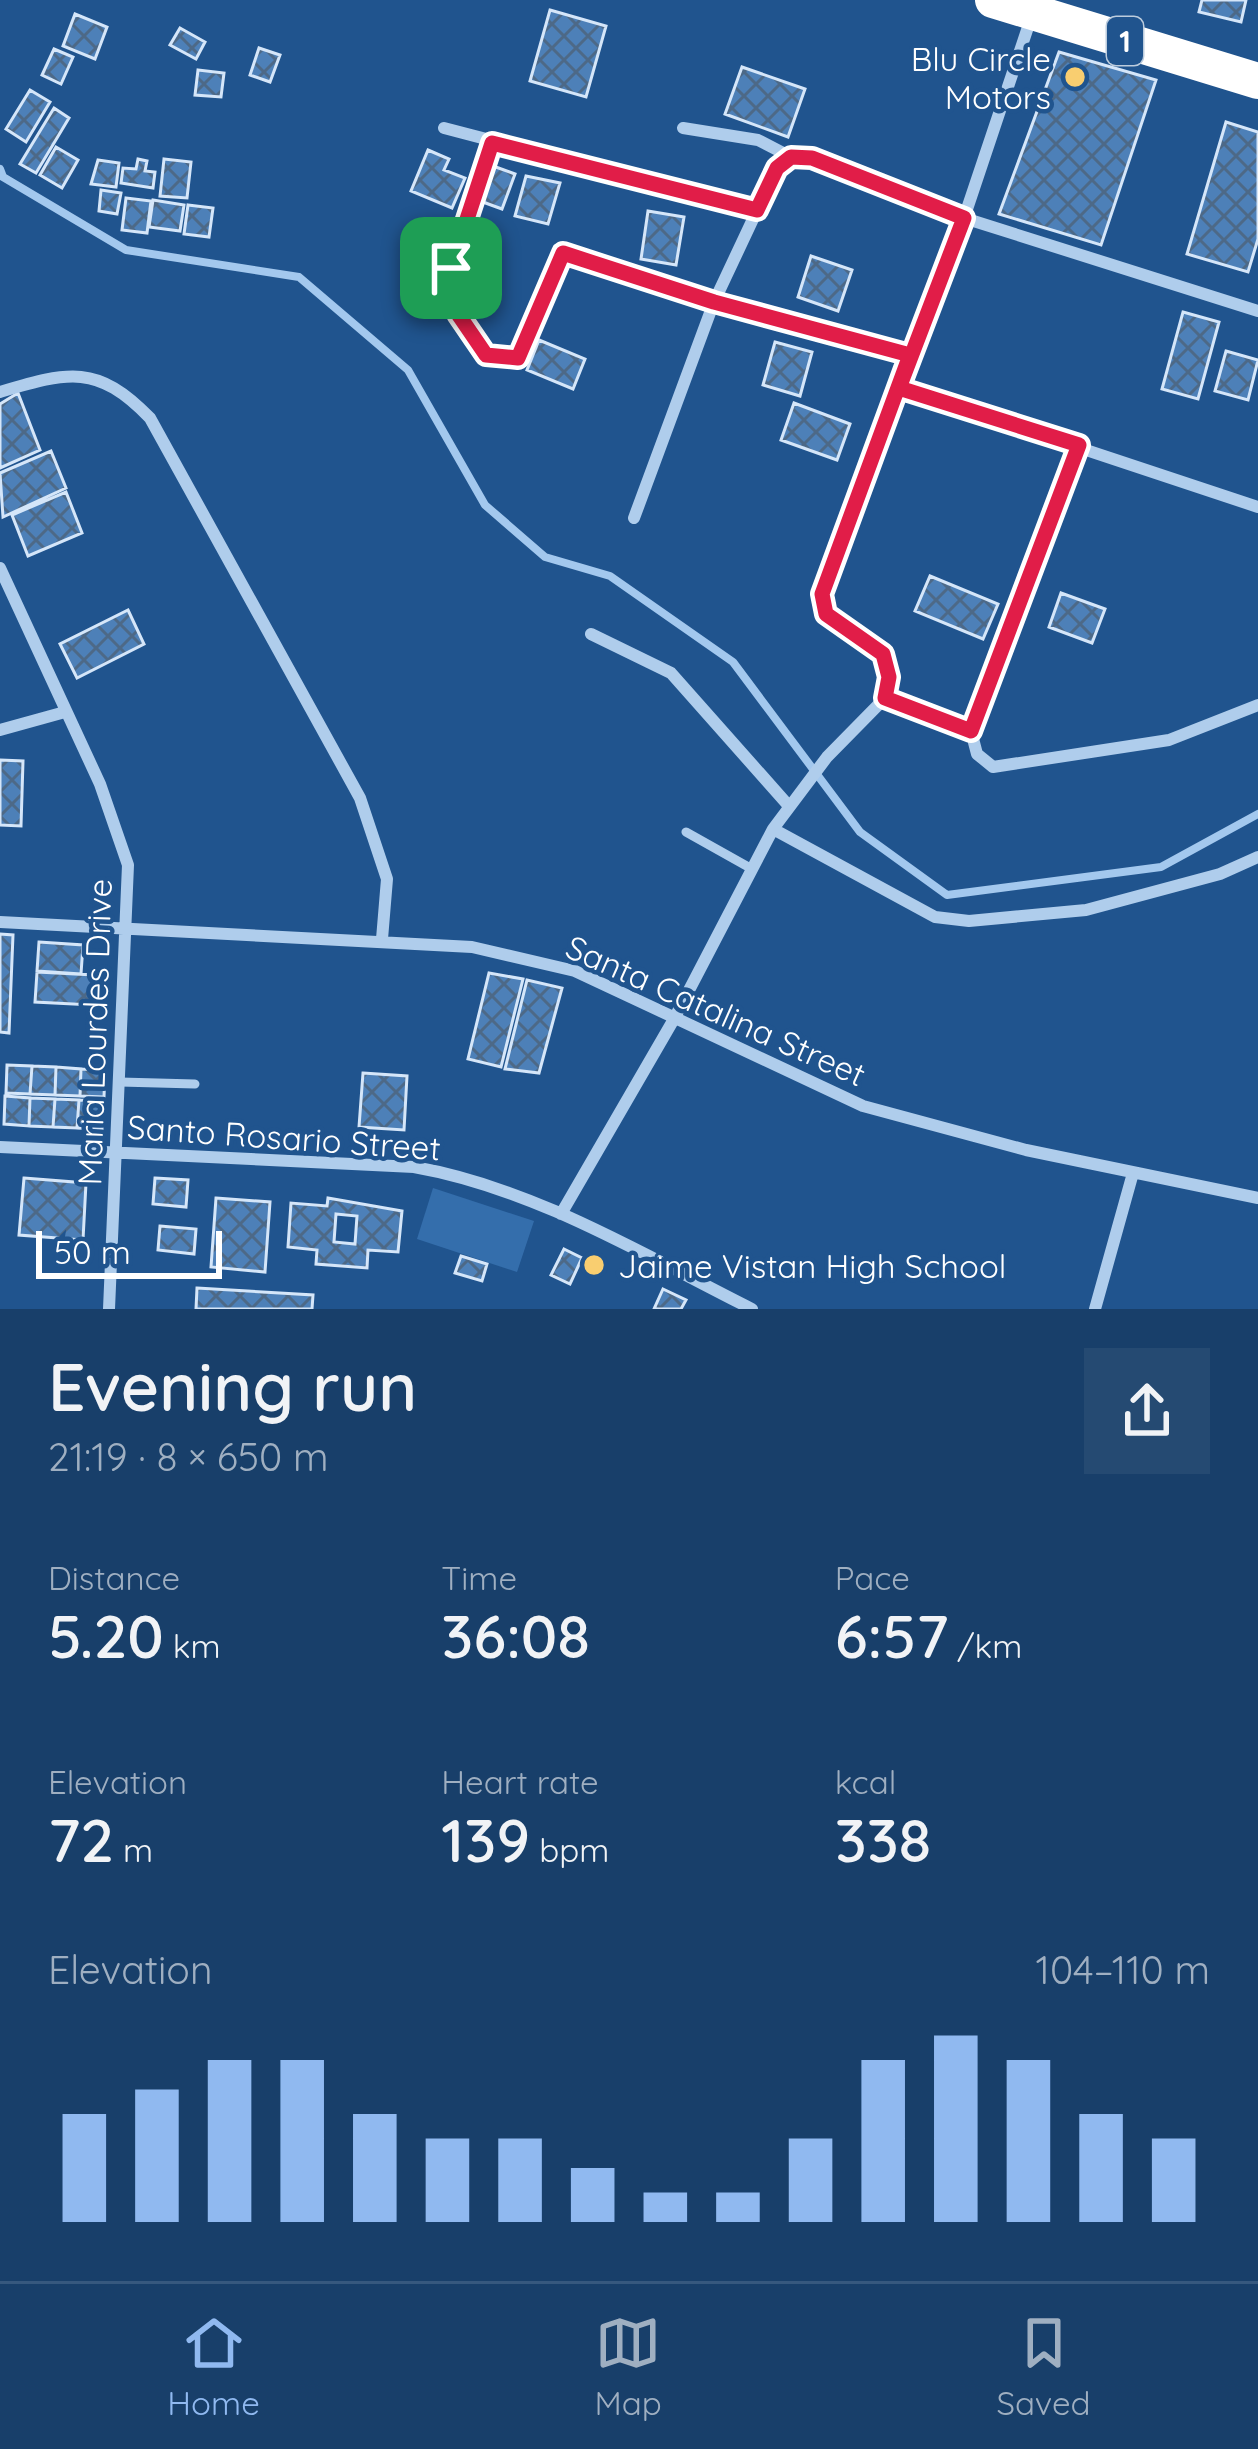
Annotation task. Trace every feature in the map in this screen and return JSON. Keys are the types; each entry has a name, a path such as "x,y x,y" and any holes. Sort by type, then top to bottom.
{"highway":[{"name":"1","path":"993,0 1258,81"}],"street":[{"path":"561,1214 674,1018 772,829 827,757 885,698 889,677 883,654 826,614 822,594 964,218 1032,13"},
{"path":"444,128 757,210"},
{"path":"682,128 758,140 791,157 812,158 964,218 1258,311"},
{"path":"492,143 451,268 458,314 486,355 518,358 563,253 714,302 910,355"},
{"path":"634,518 714,302 777,168 791,157"},
{"path":"0,392 70,371 123,390 150,418 360,798 387,879 382,939"},
{"path":"899,388 1258,507"},
{"path":"1079,445 971,731 977,754 993,767 1168,740 1258,705"},
{"name":"Maria Lourdes Drive","path":"0,568 100,784 128,866 109,1309"},
{"path":"591,634 671,673 792,800"},
{"path":"885,698 971,731"},
{"path":"0,730 65,712"},
{"path":"772,829 935,916 969,921 1086,910 1220,874 1258,857"},
{"name":"Santa Catalina Street","path":"0,922 472,947 575,970 863,1106 1133,1173 1258,1198"},
{"name":"Santo Rosario Street","path":"0,1147 414,1167 460,1175 561,1214 752,1309"},
{"path":"1095,1309 1133,1173"}],"lane":[{"path":"686,832 752,869"},
{"path":"120,1082 195,1084"}],"shaded area":[{"path":"433,1188 534,1221 517,1272 417,1239"}],"building":[{"path":"1202,0 1246,0 1241,22 1199,12"},
{"path":"550,10 606,26 586,97 530,81"},
{"path":"75,14 107,27 95,59 63,46"},
{"path":"180,28 205,42 196,59 170,45"},
{"path":"259,48 280,55 270,82 250,75"},
{"path":"54,49 73,57 61,84 42,75"},
{"path":"1059,52 1156,80 1101,245 999,214"},
{"path":"742,67 805,89 788,137 725,114"},
{"path":"198,70 224,73 221,97 195,95"},
{"path":"30,90 50,102 26,142 6,129"},
{"path":"54,108 69,118 36,173 20,164"},
{"path":"1226,122 1258,132 1258,239 1248,272 1187,254"},
{"path":"56,147 78,160 62,188 40,175"},
{"path":"428,150 449,159 444,170 465,178 452,208 411,191"},
{"path":"138,159 147,161 145,171 155,172 153,188 121,183 123,168 136,169"},
{"path":"164,159 191,162 187,198 160,196"},
{"path":"98,160 119,163 116,187 91,184"},
{"path":"493,166 515,174 502,209 480,201"},
{"path":"526,176 560,183 548,224 515,216"},
{"path":"101,190 121,193 117,214 99,211"},
{"path":"126,198 151,201 147,233 122,230"},
{"path":"153,200 184,205 180,231 149,227"},
{"path":"188,205 213,208 209,237 184,234"},
{"path":"648,211 684,217 676,265 641,259"},
{"path":"811,256 852,270 838,311 798,297"},
{"path":"1183,312 1219,322 1198,399 1162,389"},
{"path":"539,340 585,359 573,389 527,370"},
{"path":"775,342 812,352 800,396 763,385"},
{"path":"1226,351 1258,360 1248,400 1215,391"},
{"path":"18,393 40,450 0,468 0,404"},
{"path":"794,403 850,424 837,460 781,440"},
{"path":"51,451 66,488 3,517 0,473"},
{"path":"66,492 82,533 28,556 12,515"},
{"path":"930,576 998,604 983,639 915,611"},
{"path":"1061,593 1105,609 1092,643 1049,627"},
{"path":"128,610 144,644 77,678 60,644"},
{"path":"0,760 23,761 21,826 0,825"},
{"path":"0,934 13,935 9,1033 0,1032"},
{"path":"39,942 83,945 81,974 37,971"},
{"path":"37,972 94,975 92,1005 35,1002"},
{"path":"489,973 523,979 501,1067 468,1059"},
{"path":"527,980 562,988 539,1073 505,1069"},
{"path":"7,1065 32,1066 30,1094 6,1093"},
{"path":"32,1066 56,1067 55,1095 30,1094"},
{"path":"56,1067 81,1069 80,1096 55,1095"},
{"path":"81,1069 105,1070 104,1097 80,1096"},
{"path":"363,1073 407,1076 404,1130 359,1127"},
{"path":"5,1096 30,1098 29,1126 4,1124"},
{"path":"30,1098 55,1099 53,1127 29,1126"},
{"path":"55,1099 79,1100 77,1128 53,1127"},
{"path":"79,1100 103,1101 102,1129 77,1128"},
{"path":"24,1178 86,1183 83,1240 19,1235"},
{"path":"155,1178 188,1180 186,1207 153,1204"},
{"path":"216,1198 270,1202 265,1272 211,1267"},
{"path":"328,1198 402,1211 398,1252 368,1250 367,1268 316,1264 317,1250 288,1247 291,1203 327,1206","holes":["336,1214 357,1216 355,1244 334,1242"]},
{"path":"160,1226 196,1229 194,1254 158,1250"},
{"path":"564,1249 582,1258 570,1284 551,1275"},
{"path":"461,1256 487,1264 482,1281 455,1273"},
{"path":"197,1288 313,1295 312,1309 196,1309"},
{"path":"663,1289 686,1300 681,1309 654,1309"}],"waterway":[{"path":"0,169 3,177 126,250 299,277 408,370 485,505 545,557 610,576 733,662 860,832 947,895 1161,867 1258,814"}],"place":[{"name":"Blu Circle Motors","path":"1075,77"},
{"name":"Jaime Vistan High School","path":"594,1265"}],"route":[{"path":"492,143 757,210 777,168 791,157 812,158 964,218 899,388 1079,445 971,731 885,698 889,677 883,654 826,614 822,594 910,355 714,302 563,253 518,358 486,355 458,314 451,268 492,143"}]}
